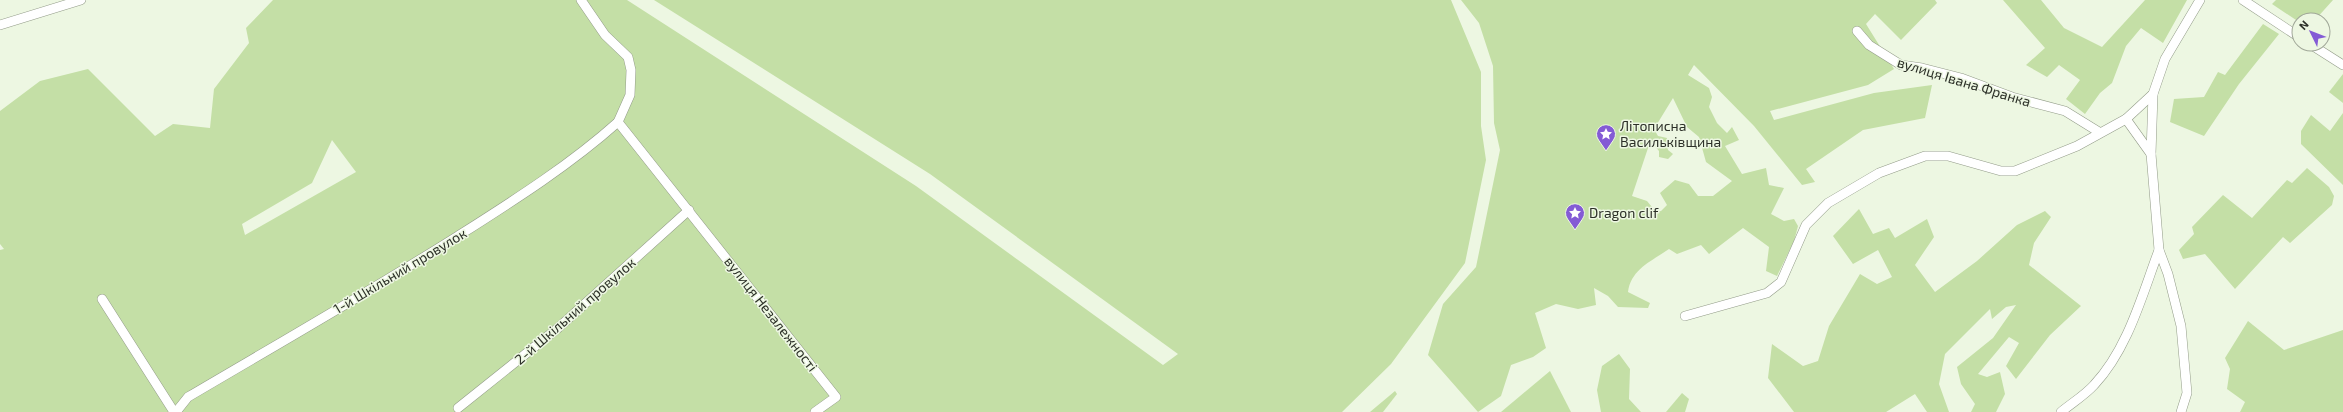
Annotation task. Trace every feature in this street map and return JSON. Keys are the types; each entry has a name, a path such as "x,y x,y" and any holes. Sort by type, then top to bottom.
{"street":[{"path":"0,25 81,0"},
{"path":"581,0 604,35 628,57 631,70 630,95 618,122 689,210"},
{"path":"2181,412 2187,393 2181,326 2168,274 2159,250 2152,154 2153,94 2165,59 2200,0"},
{"path":"2243,0 2291,32"},
{"name":"вулиця Івана Франка","path":"1857,31 1869,45 1900,65 1961,78 2012,97 2065,110 2099,132"},
{"path":"2323,52 2343,65"},
{"path":"1685,316 1767,294 1781,282 1806,225 1828,203 1879,173 1925,156 1948,156 1996,170 2015,171 2077,146 2099,132 2126,119 2153,94"},
{"path":"2126,119 2152,154"},
{"name":"1-й Шкільний провулок","path":"175,412 188,397 383,283 500,209 598,140 618,122"},
{"name":"2-й Шкільний провулок","path":"458,408 558,328 689,210"},
{"name":"вулиця Незалежності","path":"689,210 836,397 815,412"},
{"path":"2061,412 2095,384 2113,358 2129,330 2159,250"},
{"path":"102,299 175,412"}],"green space":[{"path":"273,0 627,0 916,186 1163,365 1178,354 930,174 654,0 1451,0 1481,72 1481,126 1486,160 1465,263 1391,364 1342,412 0,412 0,250 4,249 0,244 0,111 40,81 88,69 155,136 173,124 210,128 214,89 249,43 246,28","holes":["332,140 356,172 245,235 242,224 312,183"]},
{"path":"1461,0 1935,0 1937,3 1901,40 1875,14 1866,24 1894,69 1868,85 1770,111 1774,120 1874,93 1932,85 1925,118 1863,130 1806,169 1815,182 1802,185 1754,126 1694,65 1688,75 1709,88 1712,97 1709,107 1717,123 1727,133 1732,127 1739,140 1725,146 1742,174 1766,168 1769,185 1784,188 1771,214 1784,221 1794,219 1798,226 1794,241 1777,276 1766,271 1769,247 1743,228 1709,254 1701,245 1677,254 1669,249 1643,266 1633,277 1630,284 1628,292 1650,303 1648,308 1618,307 1608,296 1594,288 1596,305 1578,309 1556,304 1535,313 1546,348 1533,357 1511,365 1501,396 1478,412 1428,355 1443,304 1476,267 1500,150 1494,123 1493,66 1479,23","holes":["1673,98 1687,127 1699,137 1706,162 1732,181 1713,196 1698,196 1689,184 1675,180 1660,193 1667,205 1661,211 1656,212 1647,201 1632,196 1649,145 1654,145 1659,151 1659,157 1668,159 1673,154 1668,150 1667,138 1658,136 1654,129"]},
{"path":"2003,0 2041,0 2064,28 2102,47 2145,0 2187,0 2163,43 2141,28 2126,46 2112,83 2100,93 2085,114 2066,99 2080,80 2059,65 2047,77 2026,65 2045,48"},
{"path":"2276,0 2333,0 2322,12 2291,12 2291,17 2272,4"},
{"path":"2263,24 2279,34 2239,84 2204,136 2170,122 2174,99 2204,97 2218,72 2225,75"},
{"path":"2343,74 2343,103 2329,92"},
{"path":"2343,113 2343,185 2301,144 2301,131 2311,115 2330,131"},
{"path":"2307,168 2329,187 2334,196 2332,205 2290,243 2283,237 2235,289 2205,254 2183,259 2179,250 2194,234 2192,227 2223,195 2252,218 2287,180 2292,183"},
{"path":"1859,209 1873,234 1889,228 1895,238 1927,219 1934,237 1915,265 1935,292 1977,261 2017,225 2045,211 2051,217 2034,243 2029,265 2081,306 2050,335 2016,379 2006,366 2019,343 2009,337 1978,374 1987,377 2000,372 2005,394 1996,412 1971,412 1975,404 1961,384 1957,367 1993,338 2016,305 2006,307 1992,319 1990,309 1945,354 1939,384 1949,412 1927,412 1915,394 1886,412 1794,412 1768,378 1772,344 1803,366 1818,361 1829,326 1860,274 1877,284 1892,277 1878,250 1853,264 1833,236"},
{"path":"2248,321 2284,350 2343,330 2343,412 2240,412 2245,402 2227,389 2230,369 2225,358"},
{"path":"1619,354 1630,369 1629,399 1641,412 1601,412 1597,390 1602,366"},
{"path":"1550,371 1571,412 1501,412"},
{"path":"1395,391 1397,394 1383,412 1370,412"},
{"path":"1682,393 1689,399 1685,412 1666,412"}],"place":[{"name":"Літописна Васильківщина","path":"1606,151"},
{"name":"Dragon clif","path":"1575,230"}]}
